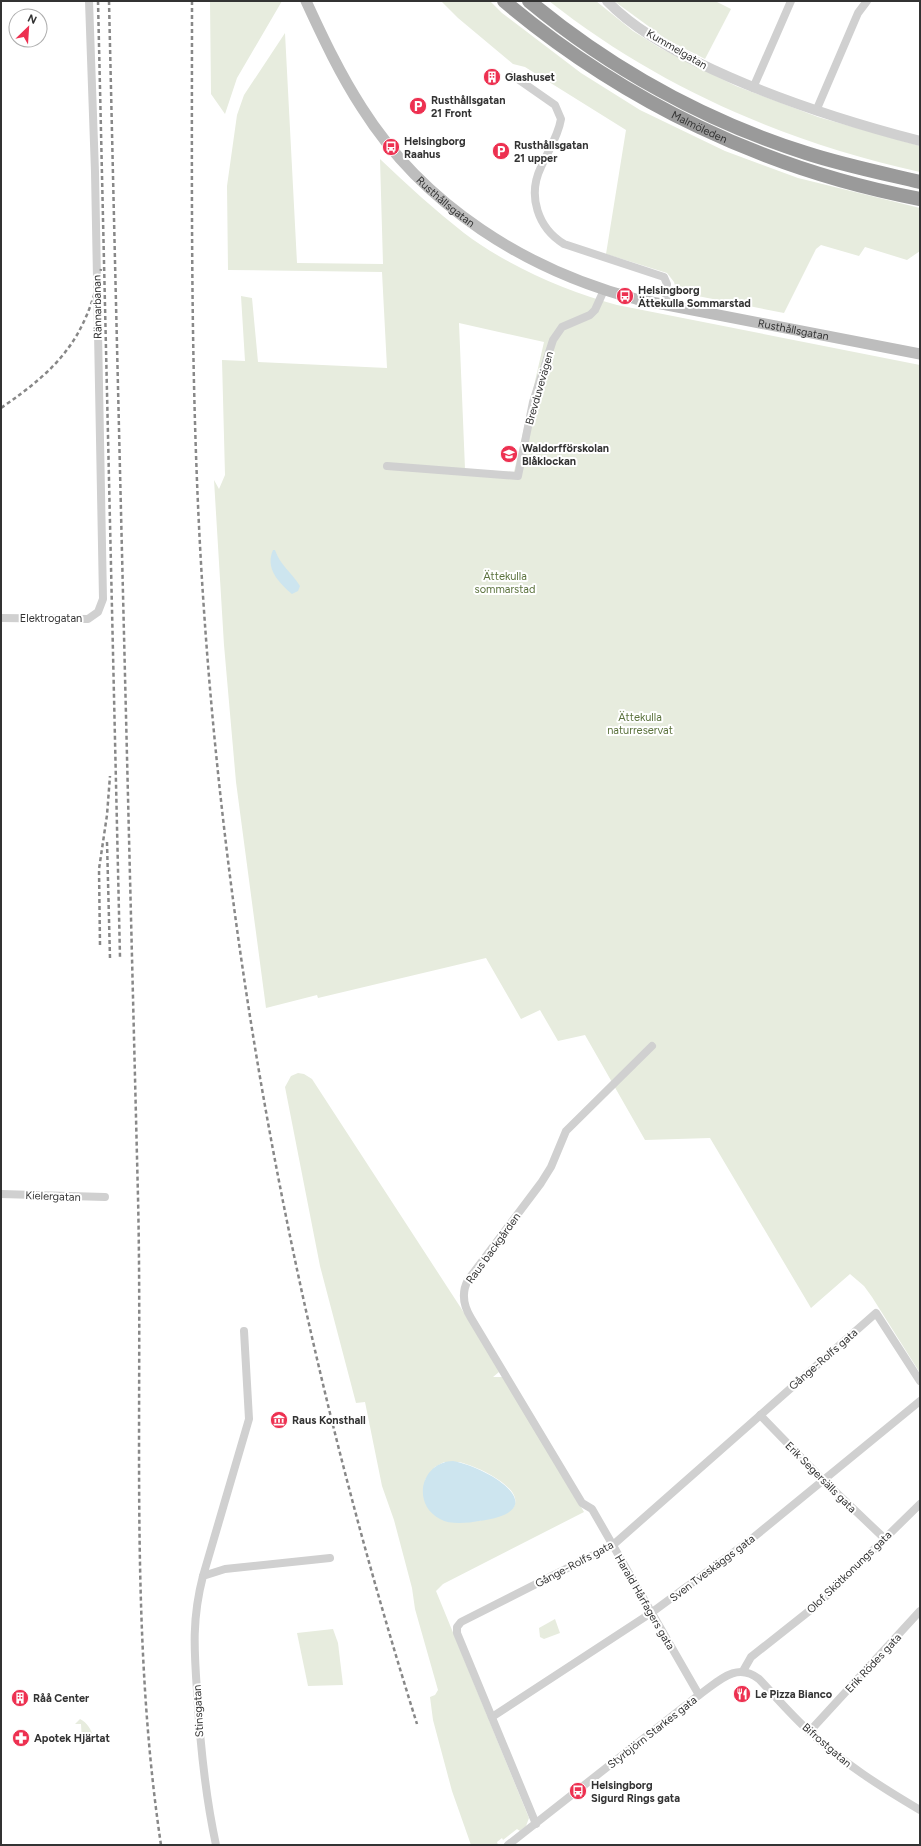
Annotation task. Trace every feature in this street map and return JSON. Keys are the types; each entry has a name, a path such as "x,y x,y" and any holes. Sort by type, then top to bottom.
{"highway":[{"name":"Malmöleden","path":"504,1 543,33 595,70 659,108 710,133 745,148 801,168 866,187 920,199"},
{"name":"Malmöleden","path":"529,1 572,35 647,84 700,111 747,132 805,153 858,168 920,182"}],"main road":[{"name":"Rusthållsgatan","path":"306,1 343,77 362,108 391,147 428,187 471,223 512,249 568,277 604,290 666,306 920,354"}],"street":[{"name":"Rännarbanan","path":"89,1 95,172 103,596 98,612"},
{"name":"Kummelgatan","path":"607,1 626,18 662,42 712,69 753,88 816,111 920,141"},
{"path":"753,88 791,1"},
{"path":"816,111 858,13 867,1"},
{"path":"512,76 555,105 562,119 557,135 540,167 536,180 535,204 545,226 555,238 564,244 664,278 667,284 666,306"},
{"name":"Brevduvevägen","path":"387,466 518,476 533,402 553,340 562,327 590,315 595,310 604,290"},
{"name":"Elektrogatan","path":"1,618 85,619 98,612"},
{"name":"Raus backgården","path":"592,1509 582,1503 471,1318 465,1306 464,1289 472,1274 544,1178 551,1167 566,1131 652,1046"},
{"name":"Kielergatan","path":"1,1194 105,1197"},
{"name":"Gånge-Rolfs gata","path":"536,1824 457,1633 457,1627 461,1622 613,1545 876,1313 920,1381"},
{"name":"Stinsgatan","path":"216,1845 202,1768 195,1661 194,1617 203,1576 249,1419 244,1331"},
{"name":"Sven Tveskäggs gata","path":"492,1716 651,1613 749,1541 920,1401"},
{"name":"Erik Segersälls gata","path":"760,1415 823,1480 884,1538"},
{"name":"Olof Skötkonungs gata","path":"743,1671 751,1656 818,1604 920,1504"},
{"name":"Harald Hårfagers gata","path":"592,1509 699,1695"},
{"path":"203,1576 225,1569 330,1558"},
{"name":"Erik Rödes gata","path":"809,1732 920,1611"},
{"name":"Styrbjörn Starkes gata","path":"508,1845 699,1695 727,1675 735,1671 743,1671"},
{"name":"Bifrostgatan","path":"743,1671 759,1679 809,1732 865,1776 920,1810"}],"green space":[{"path":"210,1 282,1 237,78 225,114 211,94"},
{"path":"441,1 490,1 502,13 581,73 640,110 725,151 798,178 920,208 920,251 907,260 865,247 859,256 821,245 816,249 784,313 677,292 674,282 667,273 606,254 626,130 525,67 513,64 458,18"},
{"path":"549,1 596,1 633,31 660,48 736,86 818,117 920,146 920,172 870,160 820,145 725,108 634,60 591,32"},
{"path":"614,1 715,1 731,9 705,59 666,39"},
{"name":"Ättekulla naturreservat","path":"285,33 297,263 383,264 380,159 432,206 481,245 538,276 578,293 617,305 920,365 920,1373 872,1297 864,1286 850,1274 811,1308 710,1138 645,1140 585,1035 558,1041 540,1010 521,1019 486,958 318,998 317,995 266,1008 236,782 224,645 214,480 219,489 225,475 222,360 245,361 241,296 252,298 258,362 387,368 382,272 228,270 227,186 237,115 244,95","holes":["459,323 544,342 514,472 465,469"]},
{"path":"298,1073 304,1074 312,1079 498,1365 499,1372 493,1377 506,1377 584,1512 443,1584 436,1591 529,1818 526,1826 520,1831 517,1829 503,1840 502,1838 497,1842 498,1845 471,1845 452,1791 433,1720 430,1697 435,1695 438,1690 415,1609 412,1588 394,1520 382,1486 365,1402 356,1403 320,1266 285,1087 291,1076","holes":["444,1462 459,1462 466,1464 497,1479 506,1485 513,1493 515,1500 513,1508 479,1521 449,1522 425,1480 435,1467"]},
{"path":"555,1619 560,1633 544,1639 540,1637 539,1628"},
{"path":"333,1629 338,1643 343,1685 308,1686 297,1633"},
{"path":"80,1719 87,1724 92,1732 94,1738 91,1742 82,1742 81,1724 75,1724"}],"water":[{"path":"273,550 275,550 283,565 297,581 300,586 298,591 292,594 282,585 274,574 271,563"},
{"path":"453,1461 468,1465 498,1480 510,1490 515,1499 513,1508 502,1516 464,1523 444,1521 431,1512 425,1504 423,1494 427,1476 433,1468 442,1463"}],"railway":[{"path":"98,1 120,957"},
{"path":"109,1 138,1197 139,1522 141,1603 151,1765 161,1845"},
{"path":"192,1 192,290 198,508 213,726 229,871 250,1015 275,1158 304,1301 337,1443 375,1584 417,1724"},
{"path":"1,408 39,379 67,350 78,334 87,315 101,269"},
{"path":"100,945 99,869 107,815 110,776"},
{"path":"107,842 110,958"}],"place":[{"name":"Glashuset","path":"492,77"},
{"name":"Rusthållsgatan 21 Front","path":"418,106"},
{"name":"Helsingborg Raahus","path":"391,147"},
{"name":"Rusthållsgatan 21 upper","path":"501,151"},
{"name":"Helsingborg Ättekulla Sommarstad","path":"625,296"},
{"name":"Waldorfförskolan Blåklockan","path":"509,454"},
{"name":"Raus Konsthall","path":"279,1420"},
{"name":"Le Pizza Bianco","path":"742,1694"},
{"name":"Råå Center","path":"20,1698"},
{"name":"Apotek Hjärtat","path":"21,1738"},
{"name":"Helsingborg Sigurd Rings gata","path":"578,1791"}],"park label":[{"name":"Ättekulla sommarstad","path":"505,582"}]}
